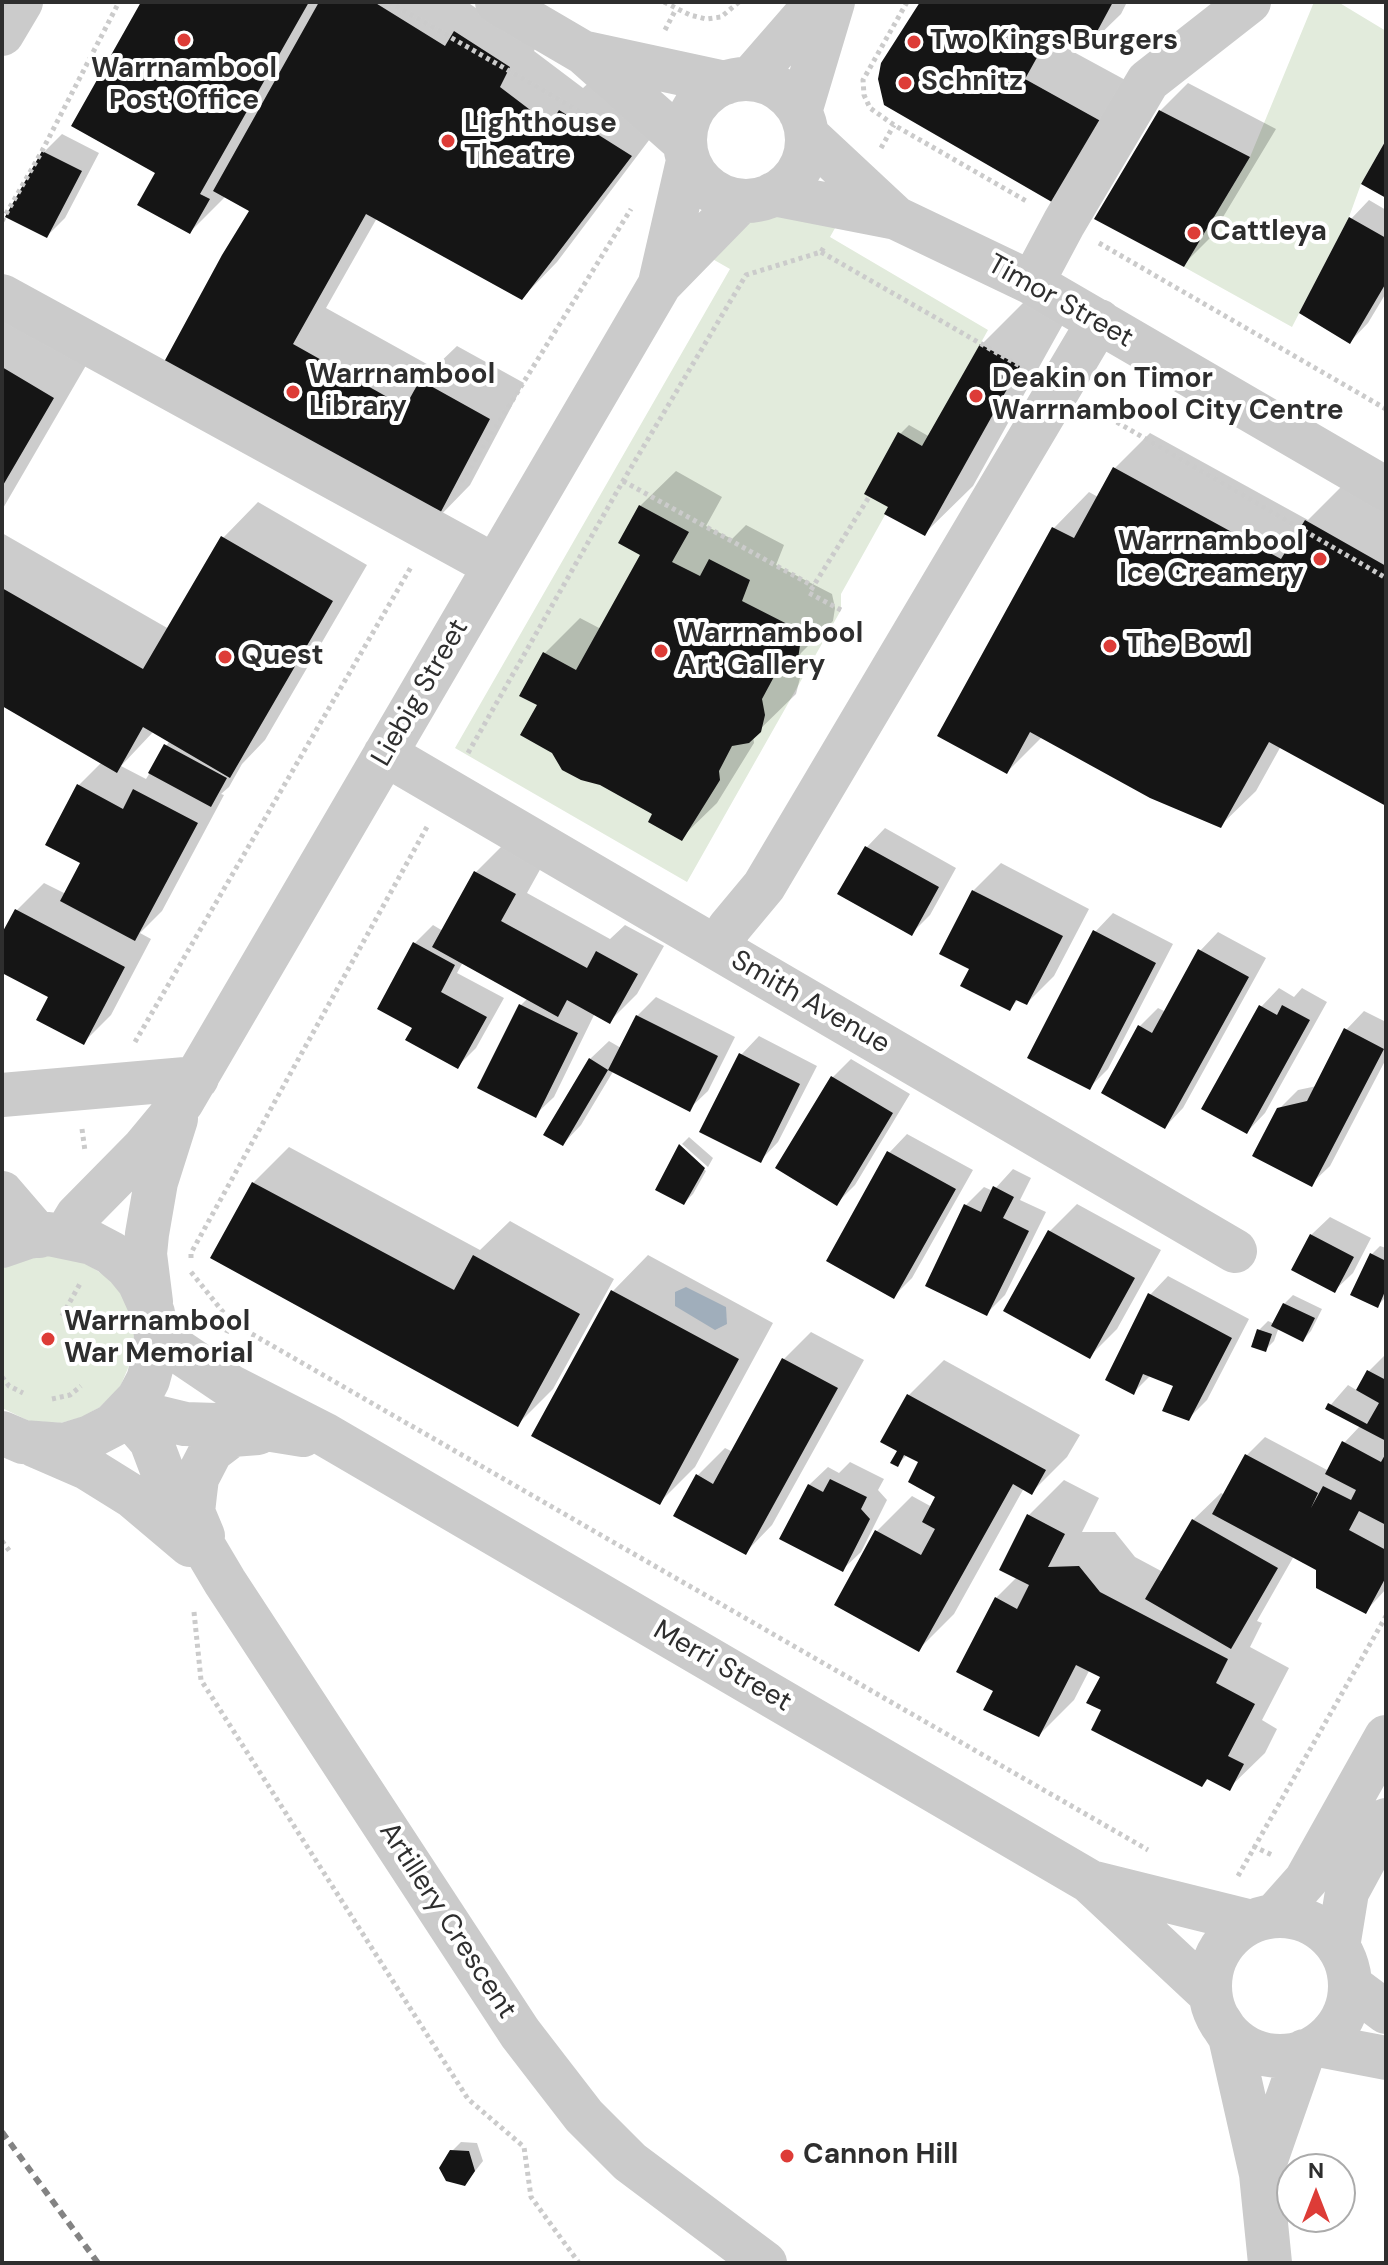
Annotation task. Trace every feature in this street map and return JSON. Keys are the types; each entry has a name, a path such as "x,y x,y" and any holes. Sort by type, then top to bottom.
{"street":[{"path":"2,34 21,2"},
{"path":"497,2 584,53 686,152 697,177 709,189 724,197 757,198 788,184 806,152 804,123 833,2"},
{"path":"686,152 686,127 699,100 711,90 737,81 817,2"},
{"path":"1032,283 1148,81 1249,2"},
{"path":"584,53 779,89 791,99 804,123"},
{"name":"Timor Street","path":"804,123 896,218"},
{"name":"Liebig Street","path":"660,284 686,152"},
{"name":"Timor Street","path":"757,198 896,218 1032,283 1386,489"},
{"name":"Liebig Street","path":"36,1239 77,1216 143,1149 190,1090 660,284 757,198"},
{"path":"2,296 495,566"},
{"path":"720,950 729,928 764,886 1099,321"},
{"name":"Smith Avenue","path":"385,754 1235,1251"},
{"path":"4,1090 110,1085 190,1090"},
{"name":"Liebig Street","path":"154,1324 145,1254 148,1224 156,1182 190,1090"},
{"name":"Merri Street","path":"2,1193 36,1239 92,1243 126,1266 139,1282 154,1324 230,1386 290,1414 1089,1881 1213,2004"},
{"path":"16,1438 64,1445 90,1437 113,1425 129,1410 148,1380 154,1358 154,1324"},
{"name":"Merri Street","path":"129,1410 185,1424 247,1426 301,1434 355,1452"},
{"name":"Artillery Crescent","path":"129,1410 151,1441 168,1486 216,1568 520,2033 584,2116 630,2162 765,2263"},
{"path":"216,1568 193,1512 197,1478 211,1451 232,1435 249,1432 301,1434"},
{"name":"Artillery Crescent","path":"16,1438 87,1468 132,1496 216,1568"},
{"path":"1270,2263 1261,2174 1230,2037 1213,2004 1211,1972 1219,1951 1233,1934 1263,1919 1306,1880 1386,1737"},
{"path":"1213,2004 1229,2033 1246,2047 1267,2054 1286,2056 1311,2048 1335,2029 1347,2008 1344,1966 1347,1892 1386,1820"},
{"name":"Merri Street","path":"1089,1881 1263,1919"},
{"path":"1263,1919 1293,1917 1326,1933 1344,1966 1386,2012"},
{"path":"1311,2048 1386,2058"},
{"path":"1261,2174 1311,2048"},
{"name":"Artillery Crescent","path":"726,2232 793,2263"}],"path":[{"path":"2,221 119,2"},
{"path":"389,2 596,121"},
{"path":"664,2 706,19 721,17 739,2"},
{"path":"907,2 863,80 864,95 870,108 894,125 1386,409"},
{"path":"110,1085 432,531 637,198"},
{"path":"821,252 1386,578"},
{"path":"623,481 813,586"},
{"path":"841,610 809,593 869,497"},
{"path":"231,1322 1161,1858"},
{"path":"2,1377 9,1386 31,1396"},
{"path":"47,1399 70,1395 81,1386"},
{"path":"2,1541 11,1553"},
{"path":"193,1607 201,1680 468,2099 524,2147 531,2197 579,2263"},
{"path":"1236,1879 1386,1616"}],"green space":[{"path":"1314,2 1338,2 1386,31 1386,140 1361,184 1349,217 1292,327 1184,267 1250,157"},
{"path":"779,206 839,221 830,237 988,330 841,594 841,610 687,882 455,748 730,269 709,257 751,210"},
{"path":"49,1255 84,1262 111,1280 121,1293 132,1318 135,1336 134,1354 120,1387 100,1407 82,1417 61,1423 29,1421 2,1408 2,1269 17,1261"}],"water":[{"path":"686,1287 726,1307 727,1324 715,1330 675,1306 675,1292"}],"building":[{"path":"141,2 309,2 200,194 210,199 190,234 137,205 155,173 71,126"},
{"path":"319,2 374,2 445,46 454,31 510,67 500,87 550,125 559,110 632,156 522,300 366,214 293,344 405,407 420,380 490,419 435,523 157,375 249,211 213,191"},
{"path":"920,2 1113,2 1086,52 1050,34 1025,79 1106,124 1057,205 884,105 878,79 881,63"},
{"path":"1159,110 1250,157 1184,267 1094,219"},
{"path":"1386,140 1386,198 1361,184"},
{"path":"42,151 82,171 47,238 5,217"},
{"path":"1349,217 1386,238 1386,283 1350,344 1299,313"},
{"path":"980,344 1020,366 925,536 884,514 888,507 864,494 898,432 922,446"},
{"path":"2,367 54,398 2,487"},
{"name":"The Bowl","path":"1113,467 1281,559 1305,520 1386,566 1386,806 1269,742 1221,828 1150,798 1030,732 1007,774 937,736 1052,527 1074,538"},
{"path":"639,505 689,532 672,562 700,576 709,559 750,580 742,601 797,629 800,645 798,659 787,670 776,673 762,699 765,715 761,732 749,743 732,746 719,771 720,780 682,841 648,822 652,814 600,785 562,770 552,753 520,735 537,705 519,696 543,652 576,670 640,555 618,543"},
{"name":"Quest","path":"221,536 333,601 230,778 143,727 117,773 2,706 2,588 143,669"},
{"path":"164,744 227,778 211,807 148,773"},
{"path":"77,784 123,809 133,789 198,823 135,941 60,901 80,863 45,845"},
{"path":"865,846 939,887 912,936 837,894"},
{"path":"474,871 516,894 501,921 587,968 596,951 638,974 610,1024 567,1000 558,1017 432,947"},
{"path":"972,890 1063,936 1027,1005 1016,1000 1010,1011 960,986 969,969 939,954"},
{"path":"15,909 125,967 84,1045 36,1020 48,997 2,973 2,933"},
{"path":"1093,930 1156,963 1090,1090 1027,1058"},
{"path":"413,942 455,965 441,992 487,1017 458,1069 405,1040 412,1028 377,1009"},
{"path":"1198,949 1249,977 1165,1129 1101,1093 1138,1025 1152,1033"},
{"path":"519,1004 578,1033 536,1118 477,1088"},
{"path":"1259,1005 1277,1015 1282,1005 1310,1020 1247,1134 1201,1109"},
{"path":"636,1015 718,1056 690,1112 608,1070"},
{"path":"1344,1028 1384,1049 1312,1187 1252,1156 1277,1108 1307,1101"},
{"path":"739,1053 800,1084 761,1163 699,1132"},
{"path":"589,1058 608,1070 563,1146 543,1135"},
{"path":"831,1076 893,1113 837,1206 775,1168"},
{"path":"679,1144 705,1168 684,1205 655,1190"},
{"path":"887,1151 956,1189 894,1299 826,1261"},
{"path":"252,1182 454,1290 473,1255 580,1314 518,1427 210,1258"},
{"path":"993,1186 1014,1197 1003,1218 1029,1231 987,1316 925,1286 964,1204 981,1212"},
{"path":"1048,1230 1135,1278 1090,1359 1003,1311"},
{"path":"1310,1234 1354,1257 1335,1293 1291,1270"},
{"path":"1370,1253 1386,1261 1386,1289 1378,1308 1350,1295"},
{"path":"611,1290 739,1359 660,1505 531,1436"},
{"path":"1148,1293 1232,1338 1189,1421 1162,1411 1173,1386 1143,1374 1134,1395 1105,1380"},
{"path":"1283,1303 1315,1318 1303,1342 1271,1326"},
{"path":"1257,1329 1272,1334 1266,1352 1251,1347"},
{"path":"782,1358 838,1388 746,1555 673,1516 696,1474 713,1484"},
{"path":"1367,1370 1386,1380 1386,1441 1325,1409 1328,1403 1367,1424 1379,1403 1356,1390"},
{"path":"907,1394 1046,1470 1032,1495 1013,1484 919,1652 834,1605 875,1530 921,1555 935,1529 922,1522 935,1497 908,1482 918,1462 904,1455 898,1467 890,1463 897,1451 880,1442"},
{"path":"1342,1441 1381,1462 1386,1453 1386,1525 1359,1511 1349,1530 1386,1550 1386,1577 1366,1614 1316,1588 1316,1570 1212,1514 1245,1454 1318,1493 1311,1508 1323,1486 1351,1500 1356,1490 1325,1474"},
{"path":"830,1479 867,1497 861,1509 870,1519 843,1572 779,1539 808,1484 823,1492"},
{"path":"1027,1514 1065,1534 1048,1567 1079,1566 1100,1592 1228,1659 1216,1683 1255,1704 1228,1756 1244,1764 1230,1791 1207,1779 1202,1787 1091,1730 1101,1710 1086,1703 1100,1677 1076,1665 1039,1737 983,1710 993,1691 956,1672 995,1597 1017,1609 1029,1585 999,1570"},
{"path":"1192,1519 1278,1568 1231,1649 1145,1599"},
{"path":"450,2150 469,2151 475,2171 465,2186 446,2181 439,2168"}],"railway":[{"path":"2,2132 98,2263"}],"place":[{"name":"Warrnambool Post Office","path":"184,40"},
{"name":"Two Kings Burgers","path":"914,42"},
{"name":"Schnitz","path":"905,83"},
{"name":"Lighthouse Theatre","path":"448,141"},
{"name":"Cattleya","path":"1194,233"},
{"name":"Warrnambool Library","path":"293,392"},
{"name":"Deakin on Timor Warrnambool City Centre","path":"976,396"},
{"name":"Warrnambool Ice Creamery","path":"1320,559"},
{"name":"The Bowl","path":"1110,646"},
{"name":"Warrnambool Art Gallery","path":"661,651"},
{"name":"Quest","path":"225,657"},
{"name":"Warrnambool War Memorial","path":"48,1339"},
{"name":"Cannon Hill","path":"787,2156"}]}
